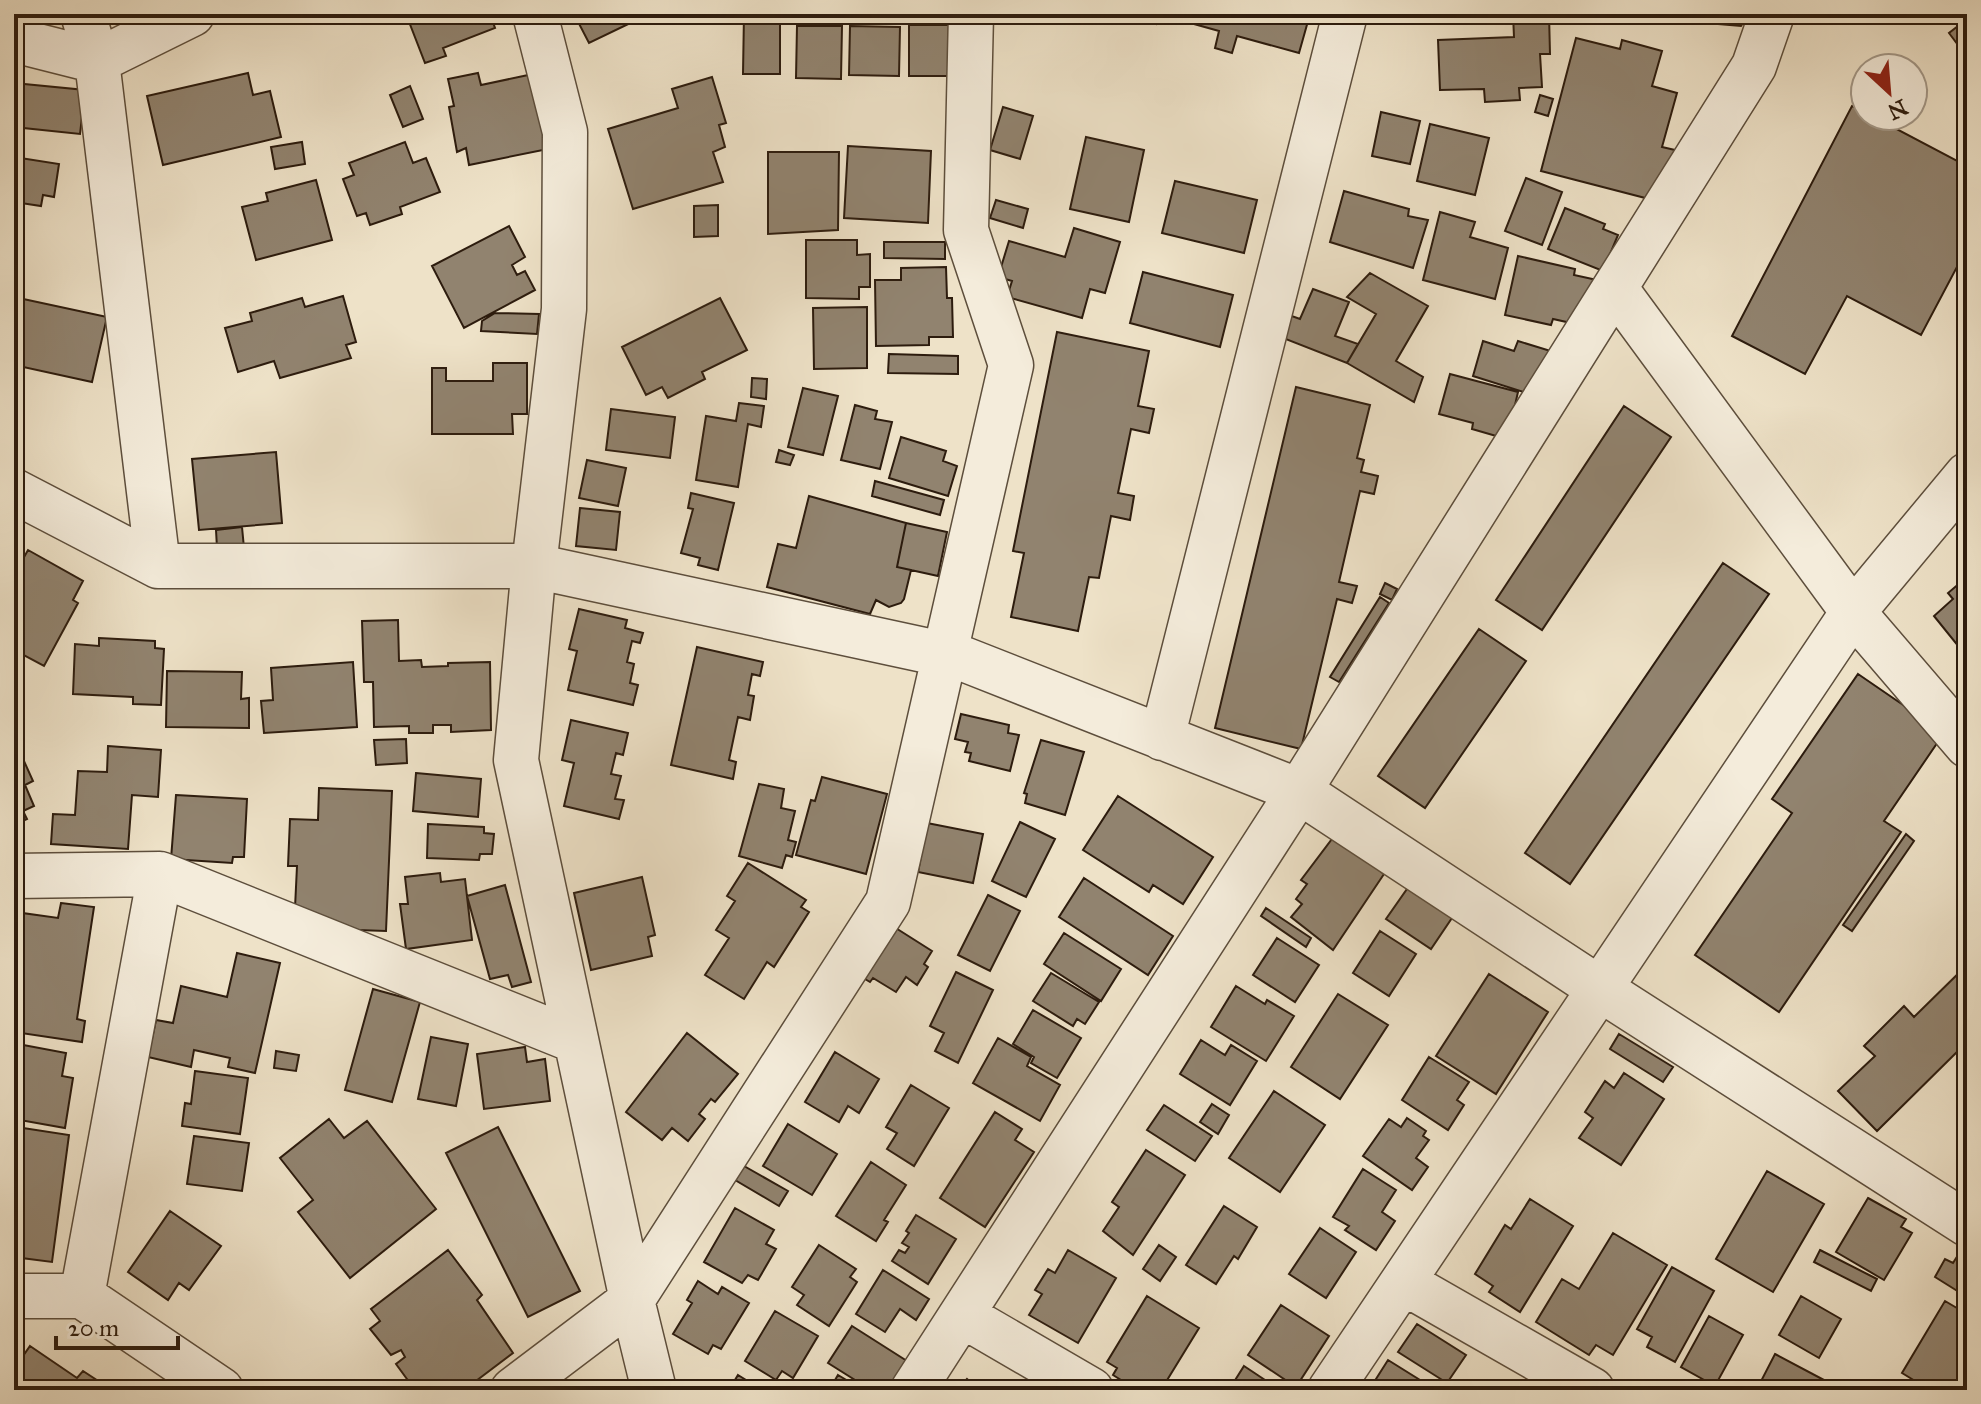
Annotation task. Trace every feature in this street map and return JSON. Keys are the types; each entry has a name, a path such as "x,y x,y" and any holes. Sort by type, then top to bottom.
{"street":[{"path":"83,14 97,61 158,566"},
{"path":"14,40 97,61 192,14"},
{"path":"535,14 565,132 564,309 534,566 516,760 654,1390"},
{"path":"513,1390 632,1300 888,902 1011,365 966,230 971,14"},
{"path":"1162,738 1345,14"},
{"path":"913,1390 1299,791 1754,66 1772,14"},
{"path":"1615,288 1853,612 1967,745"},
{"path":"1330,1390 1853,612 1967,475"},
{"path":"14,491 158,566 534,566 961,658 1299,791 1600,989 1967,1224"},
{"path":"14,876 160,874 576,1041"},
{"path":"82,1296 160,874"},
{"path":"1403,1282 1592,1390"},
{"path":"14,1296 82,1296 221,1390"},
{"path":"962,1315 1091,1390"}],"building":[{"path":"37,14 74,14 74,16 39,24"},
{"path":"406,14 490,14 495,28 443,48 446,56 425,63"},
{"path":"574,14 649,14 589,43"},
{"path":"744,14 780,14 780,74 743,74"},
{"path":"1144,14 1158,14 1156,24 1142,20"},
{"path":"1158,14 1310,14 1299,53 1237,36 1232,53 1215,48 1219,31"},
{"path":"1513,14 1549,14 1550,54 1540,54 1542,87 1519,88 1520,100 1485,102 1484,89 1440,90 1438,40 1514,37"},
{"path":"1600,14 1749,14 1741,26"},
{"path":"1967,19 1967,57 1949,33"},
{"path":"909,25 950,25 950,76 909,76"},
{"path":"797,26 842,26 841,79 796,78"},
{"path":"850,26 900,27 899,76 849,75"},
{"path":"1576,38 1620,49 1622,40 1662,51 1652,86 1677,93 1662,147 1675,150 1653,200 1541,171"},
{"path":"248,73 253,95 270,91 281,137 163,165 147,96"},
{"path":"478,73 481,85 533,74 548,149 469,165 466,148 457,152 449,107 454,106 448,79"},
{"path":"712,77 726,123 719,125 725,147 713,152 723,182 633,209 608,129 678,108 672,89"},
{"path":"14,83 85,90 80,134 14,127"},
{"path":"410,86 423,119 403,127 390,95"},
{"path":"1540,95 1553,99 1548,116 1535,112"},
{"path":"1003,107 1033,116 1020,159 990,150"},
{"path":"1381,112 1420,121 1410,164 1372,156"},
{"path":"1849,112 1849,132 1902,132 1967,166 1967,248 1921,335 1847,296 1805,374 1732,336"},
{"path":"1430,124 1489,138 1475,195 1417,181"},
{"path":"1086,137 1144,150 1129,222 1070,209"},
{"path":"302,142 305,164 275,169 271,147"},
{"path":"405,142 413,163 426,158 440,192 400,207 402,214 370,225 366,213 357,216 343,179 354,175 349,163"},
{"path":"848,146 931,151 928,223 844,218"},
{"path":"768,152 839,152 838,230 768,234"},
{"path":"14,157 59,164 54,197 43,195 41,206 14,202"},
{"path":"1526,178 1562,192 1542,245 1505,231"},
{"path":"316,180 332,240 256,260 242,207 268,201 266,193"},
{"path":"1175,181 1257,200 1244,253 1162,233"},
{"path":"1344,191 1409,209 1408,216 1428,220 1413,268 1330,242"},
{"path":"996,200 1028,209 1023,228 990,218"},
{"path":"718,205 718,236 694,237 694,206"},
{"path":"1565,208 1605,224 1603,229 1618,235 1603,271 1548,249"},
{"path":"1440,212 1475,222 1470,237 1508,248 1495,299 1423,280"},
{"path":"509,226 525,257 512,265 517,275 525,271 535,290 464,328 432,266"},
{"path":"1074,228 1120,242 1105,293 1090,289 1082,318 1007,297 1012,281 998,277 1009,241 1065,257"},
{"path":"806,240 857,240 857,255 870,254 870,287 859,287 859,299 806,298"},
{"path":"884,242 945,242 945,259 884,258"},
{"path":"1518,256 1575,269 1574,275 1597,280 1580,325 1553,319 1551,325 1505,315"},
{"path":"946,267 947,298 952,298 953,337 929,337 929,345 876,346 875,280 901,280 901,268"},
{"path":"1143,272 1233,295 1220,347 1130,323"},
{"path":"1370,273 1428,306 1396,361 1423,377 1414,402 1347,363 1376,314 1347,297"},
{"path":"1313,289 1349,302 1335,336 1358,344 1347,363 1283,338 1289,315 1300,319"},
{"path":"343,296 356,342 346,345 351,358 280,378 274,361 238,372 225,328 252,321 250,313 302,298 305,307"},
{"path":"14,297 107,317 92,382 14,365"},
{"path":"720,298 747,350 702,372 705,379 668,398 662,387 646,395 622,347"},
{"path":"867,307 867,368 814,369 813,308"},
{"path":"495,313 539,314 537,334 481,331 482,321"},
{"path":"1057,332 1149,351 1138,406 1154,409 1149,433 1131,429 1118,493 1134,496 1130,520 1111,516 1099,578 1089,577 1078,631 1011,617 1024,553 1013,551"},
{"path":"1483,341 1514,351 1518,341 1554,352 1527,393 1473,376"},
{"path":"889,354 958,356 958,374 888,373"},
{"path":"493,363 527,363 527,414 512,414 513,434 432,434 432,368 446,368 446,381 493,381"},
{"path":"1450,374 1518,392 1515,405 1519,406 1510,440 1472,429 1473,423 1439,414"},
{"path":"752,378 767,379 766,399 751,397"},
{"path":"1296,387 1370,405 1357,458 1364,460 1361,472 1378,476 1374,494 1360,491 1339,582 1357,586 1352,603 1337,599 1301,749 1215,728"},
{"path":"803,388 838,396 823,455 788,447"},
{"path":"739,403 764,406 761,427 748,424 738,487 696,480 706,416 736,421"},
{"path":"855,405 877,411 875,419 892,422 880,469 841,460"},
{"path":"1624,406 1671,437 1542,630 1496,600"},
{"path":"611,409 675,417 670,458 606,450"},
{"path":"901,437 946,451 943,461 957,466 948,496 889,478"},
{"path":"779,450 794,455 790,465 776,462"},
{"path":"276,452 282,523 199,530 192,459"},
{"path":"587,460 626,468 618,506 579,498"},
{"path":"875,481 944,500 940,515 872,496"},
{"path":"691,493 734,503 718,570 698,565 700,558 681,553 693,509 688,508"},
{"path":"809,496 906,523 897,567 911,570 901,603 889,607 876,600 870,614 767,587 778,544 796,548"},
{"path":"580,508 620,512 616,550 576,546"},
{"path":"906,523 947,532 938,576 897,567"},
{"path":"242,527 244,548 217,548 216,530"},
{"path":"28,550 83,581 73,600 78,603 44,666 14,650 14,575"},
{"path":"1723,563 1769,594 1570,884 1525,853"},
{"path":"1967,577 1967,657 1934,616 1953,599 1948,593"},
{"path":"1385,583 1397,589 1392,600 1380,594"},
{"path":"1380,597 1389,603 1339,682 1330,677"},
{"path":"579,609 627,620 625,628 643,633 640,643 632,641 627,662 634,664 630,683 638,685 633,705 568,690 577,651 569,649"},
{"path":"398,620 399,661 421,660 422,667 490,662 491,730 451,732 451,725 433,725 433,733 409,733 409,726 374,727 373,682 364,682 362,621"},
{"path":"1479,629 1526,661 1425,808 1378,776"},
{"path":"99,638 155,641 155,648 164,649 161,705 133,704 133,697 73,694 75,644 99,646"},
{"path":"697,647 763,662 760,676 752,674 748,695 754,696 750,720 738,717 729,760 736,762 733,779 671,765"},
{"path":"353,662 357,727 264,733 261,701 273,700 271,668"},
{"path":"167,671 242,672 241,699 249,698 249,728 166,727"},
{"path":"1858,674 1944,733 1884,821 1901,832 1779,1012 1695,955 1792,813 1772,799"},
{"path":"961,714 1009,725 1008,733 1019,735 1010,771 969,761 971,753 965,752 968,742 955,739"},
{"path":"571,720 628,733 623,755 616,753 611,774 621,776 615,799 624,800 619,819 564,806 574,763 562,760"},
{"path":"406,739 407,763 376,765 374,740"},
{"path":"1041,740 1084,752 1065,815 1025,803 1027,794 1024,793"},
{"path":"108,746 161,750 158,797 132,795 128,849 51,844 53,814 75,815 78,771 107,772"},
{"path":"19,750 33,781 25,785 34,806 23,811 27,819 14,825 14,752"},
{"path":"416,773 481,779 478,817 413,811"},
{"path":"822,777 887,794 866,874 796,855 811,800 815,801"},
{"path":"759,784 784,789 781,808 795,811 788,840 796,842 792,857 786,855 782,868 739,856"},
{"path":"319,788 392,791 386,931 357,930 295,908 297,866 288,866 290,819 318,820"},
{"path":"176,795 247,799 244,857 233,857 232,863 171,859"},
{"path":"1118,796 1213,857 1183,904 1153,885 1149,892 1083,850"},
{"path":"1020,822 1055,839 1026,897 992,881"},
{"path":"927,823 983,834 973,883 918,872"},
{"path":"428,824 484,827 484,833 494,834 492,854 480,854 479,860 427,858"},
{"path":"1906,834 1914,841 1852,931 1843,925"},
{"path":"1335,835 1384,874 1333,950 1291,917 1302,904 1296,899 1307,884 1301,880"},
{"path":"748,863 806,900 801,907 809,912 774,967 767,962 744,999 705,975 729,938 716,930 735,901 727,896"},
{"path":"440,873 441,882 465,879 472,940 406,949 400,904 408,904 405,877"},
{"path":"642,877 655,935 648,937 652,956 591,970 574,893"},
{"path":"1084,878 1173,936 1148,975 1059,917"},
{"path":"1414,879 1458,909 1431,949 1386,919"},
{"path":"505,885 531,982 512,987 508,975 490,979 467,896"},
{"path":"988,895 1020,911 990,971 958,955"},
{"path":"61,903 94,907 77,1019 85,1021 82,1042 14,1032 14,971 22,913 58,918"},
{"path":"1266,908 1311,938 1306,947 1261,916"},
{"path":"891,925 932,951 924,964 928,967 917,985 906,977 896,992 873,978 870,982 860,976"},
{"path":"1380,931 1416,954 1389,996 1353,973"},
{"path":"1064,933 1121,969 1101,1001 1044,964"},
{"path":"1277,938 1319,965 1295,1002 1253,975"},
{"path":"237,953 280,963 255,1073 228,1067 230,1058 194,1050 191,1067 148,1057 156,1020 173,1023 181,986 227,997"},
{"path":"1967,965 1967,1042 1877,1131 1838,1091 1875,1056 1864,1046 1904,1006 1914,1017"},
{"path":"956,972 993,990 958,1063 935,1051 944,1033 930,1026"},
{"path":"1051,973 1099,1002 1085,1024 1077,1019 1073,1026 1033,1001"},
{"path":"1489,974 1548,1012 1496,1094 1436,1056"},
{"path":"1236,986 1265,1004 1267,1000 1294,1016 1266,1061 1211,1027"},
{"path":"373,989 420,1002 392,1102 345,1090"},
{"path":"1338,994 1388,1025 1340,1099 1291,1067"},
{"path":"1033,1010 1081,1038 1057,1078 1031,1063 1034,1057 1013,1044"},
{"path":"687,1033 738,1074 715,1102 711,1099 699,1114 705,1119 688,1141 672,1128 662,1140 626,1112"},
{"path":"1619,1034 1673,1067 1663,1082 1610,1049"},
{"path":"431,1037 468,1044 456,1106 418,1099"},
{"path":"998,1038 1031,1057 1027,1066 1060,1085 1040,1121 973,1083"},
{"path":"1201,1040 1225,1055 1231,1045 1257,1061 1230,1105 1180,1074"},
{"path":"18,1044 66,1053 62,1076 73,1078 65,1128 14,1119 14,1067"},
{"path":"525,1047 527,1062 545,1059 550,1101 484,1109 477,1054"},
{"path":"276,1051 299,1055 296,1071 274,1068"},
{"path":"835,1052 879,1079 859,1113 848,1106 839,1122 805,1102"},
{"path":"1429,1057 1469,1082 1457,1100 1464,1105 1448,1130 1402,1100"},
{"path":"195,1071 248,1078 240,1134 182,1126 185,1103 191,1104"},
{"path":"1624,1073 1664,1099 1621,1165 1579,1138 1593,1118 1585,1112 1605,1081 1614,1088"},
{"path":"911,1085 949,1108 914,1166 887,1149 897,1133 886,1127"},
{"path":"1274,1091 1325,1125 1280,1192 1229,1158"},
{"path":"1212,1104 1229,1115 1218,1134 1200,1122"},
{"path":"1164,1105 1212,1136 1195,1161 1147,1130"},
{"path":"995,1112 1022,1129 1015,1140 1034,1152 985,1227 940,1198"},
{"path":"1407,1118 1426,1131 1423,1136 1429,1140 1416,1158 1428,1167 1412,1190 1363,1156 1389,1119 1401,1127"},
{"path":"329,1119 344,1138 367,1121 436,1209 350,1278 298,1212 313,1200 280,1158"},
{"path":"788,1124 837,1154 812,1195 763,1166"},
{"path":"498,1127 580,1291 528,1317 446,1153"},
{"path":"23,1128 69,1135 52,1262 14,1257 14,1173 17,1173"},
{"path":"194,1136 249,1143 242,1191 187,1184"},
{"path":"1146,1150 1185,1175 1133,1255 1103,1231 1119,1207 1112,1202"},
{"path":"871,1162 906,1185 884,1220 888,1222 876,1241 836,1216"},
{"path":"744,1166 788,1191 779,1206 735,1180"},
{"path":"1363,1169 1396,1190 1382,1212 1395,1221 1376,1250 1345,1230 1349,1226 1333,1217"},
{"path":"1767,1171 1824,1204 1773,1292 1716,1259"},
{"path":"1868,1198 1906,1219 1901,1227 1912,1233 1884,1280 1836,1252"},
{"path":"1530,1199 1573,1226 1520,1312 1489,1292 1493,1286 1475,1274 1505,1225 1511,1229"},
{"path":"1224,1206 1257,1227 1238,1259 1234,1256 1216,1284 1186,1265"},
{"path":"735,1208 774,1230 766,1244 776,1249 758,1280 748,1275 742,1283 704,1262"},
{"path":"170,1211 221,1246 189,1290 179,1283 168,1300 128,1272"},
{"path":"916,1215 956,1239 928,1284 892,1261 899,1250 905,1253 909,1247 902,1243"},
{"path":"1320,1228 1356,1252 1326,1298 1289,1274"},
{"path":"1613,1233 1667,1265 1613,1355 1596,1345 1589,1355 1536,1322 1562,1279 1579,1289"},
{"path":"819,1245 856,1269 850,1277 857,1282 829,1326 797,1305 804,1295 792,1287"},
{"path":"1159,1245 1176,1257 1160,1281 1143,1269"},
{"path":"448,1250 482,1295 477,1300 513,1353 464,1390 415,1390 396,1364 405,1357 401,1350 391,1355 370,1329 380,1321 371,1309"},
{"path":"1068,1250 1116,1278 1078,1343 1029,1315 1042,1294 1035,1290 1048,1269 1055,1273"},
{"path":"1820,1250 1877,1279 1871,1291 1814,1262"},
{"path":"1958,1255 1967,1260 1967,1297 1935,1277 1945,1259 1953,1263"},
{"path":"1672,1267 1714,1291 1675,1362 1647,1347 1652,1337 1637,1329"},
{"path":"883,1270 929,1299 916,1320 900,1309 885,1332 856,1314"},
{"path":"698,1281 718,1294 722,1287 749,1303 721,1349 713,1345 708,1354 673,1334 692,1303 687,1300"},
{"path":"1147,1296 1199,1328 1161,1390 1137,1390 1113,1375 1117,1368 1107,1362"},
{"path":"1801,1296 1841,1319 1819,1358 1779,1335"},
{"path":"1945,1301 1967,1314 1967,1371 1956,1390 1930,1390 1902,1373"},
{"path":"1281,1305 1329,1336 1296,1387 1248,1355"},
{"path":"775,1311 818,1336 793,1378 782,1371 776,1380 745,1361"},
{"path":"1709,1316 1743,1335 1715,1386 1681,1367"},
{"path":"1417,1324 1466,1355 1447,1383 1398,1352"},
{"path":"852,1326 907,1361 888,1390 871,1390 828,1363"},
{"path":"30,1346 77,1378 83,1371 112,1390 14,1390 14,1369"},
{"path":"1775,1354 1824,1380 1819,1390 1764,1390 1758,1387"},
{"path":"1388,1360 1436,1390 1369,1390"},
{"path":"1244,1366 1280,1390 1221,1390 1227,1381 1232,1385"},
{"path":"738,1375 762,1390 729,1390"},
{"path":"838,1375 863,1390 823,1390 826,1385 831,1387"},
{"path":"967,1379 980,1390 957,1390"}]}
